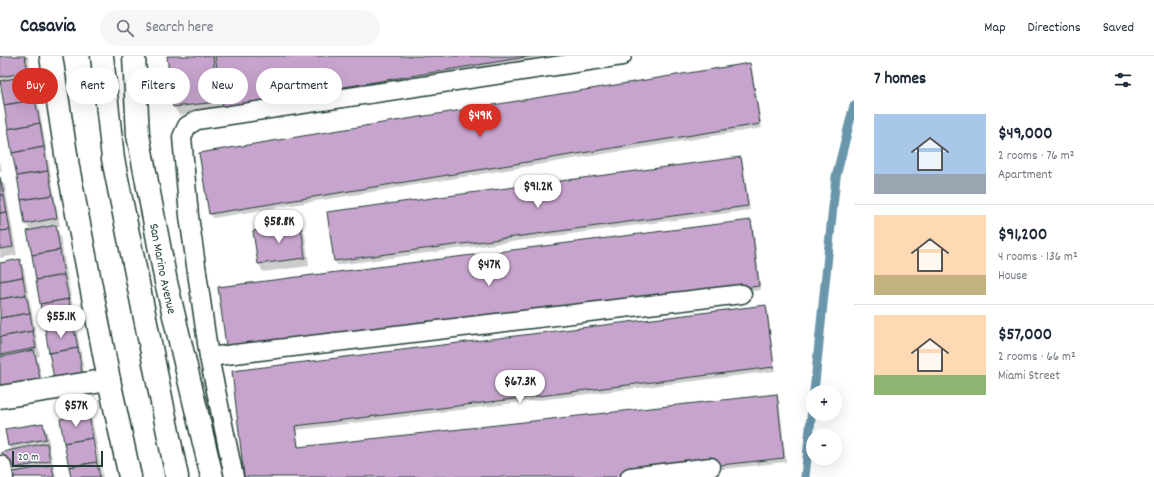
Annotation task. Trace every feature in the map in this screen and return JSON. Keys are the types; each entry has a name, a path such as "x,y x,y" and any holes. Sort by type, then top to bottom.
{"main road":[{"path":"51,56 68,167 109,380 130,477"},
{"path":"102,56 113,159 177,477"},
{"name":"San Marino Avenue","path":"134,56 138,135 166,282 212,477"},
{"path":"154,367 185,361"},
{"path":"0,396 109,380"},
{"path":"0,467 2,477"}],"lane":[{"path":"234,477 209,357 189,216 182,137 187,126 197,120 622,56"},
{"path":"209,357 742,294"},
{"path":"630,477 711,467"}],"building":[{"path":"0,56 25,56 27,68 12,68 12,75 0,77"},
{"path":"167,56 213,56 214,68 198,68 198,104 200,104 173,107 173,104 190,104 190,68 168,68"},
{"path":"215,56 532,56 342,87 342,68 256,68 256,102 248,103 248,68 217,68"},
{"path":"750,63 760,124 209,214 199,153"},
{"path":"12,79 12,104 4,105 0,81"},
{"path":"36,104 40,123 8,129 4,105"},
{"path":"223,104 241,104 223,107"},
{"path":"40,123 44,147 12,153 8,129"},
{"path":"44,147 48,171 17,176 12,153"},
{"path":"741,157 748,206 334,261 327,212"},
{"path":"48,171 53,195 21,200 17,176"},
{"path":"0,177 4,195 0,195"},
{"path":"0,195 4,195 7,212 0,213"},
{"path":"53,195 57,218 25,224 21,200"},
{"path":"7,212 10,230 0,231 0,213"},
{"path":"751,220 759,286 227,353 218,287"},
{"path":"301,224 305,258 258,264 253,231"},
{"path":"56,225 60,250 32,255 27,231"},
{"path":"10,230 13,247 0,249 0,231"},
{"path":"60,250 64,275 36,280 32,255"},
{"path":"20,259 23,277 0,281 0,263"},
{"path":"64,275 69,299 40,304 36,280"},
{"path":"23,277 26,295 0,299 0,281"},
{"path":"26,295 30,313 0,318 0,299"},
{"path":"69,299 73,324 45,329 40,304"},
{"path":"766,305 774,367 295,426 298,447 777,394 784,458 613,477 244,477 232,371"},
{"path":"30,313 33,331 0,337 0,318"},
{"path":"73,324 78,348 49,353 45,329"},
{"path":"33,331 36,348 0,355 0,337"},
{"path":"78,348 82,373 54,378 49,353"},
{"path":"34,350 41,383 0,390 0,357"},
{"path":"89,414 93,438 64,443 60,419"},
{"path":"43,423 46,439 8,446 5,429"},
{"path":"93,438 97,462 69,467 64,443"},
{"path":"47,443 50,461 5,470 2,452"},
{"path":"97,462 100,477 71,477 69,467"},
{"path":"52,465 54,477 9,477 9,473"}],"waterway":[{"path":"815,385 836,177 854,105"},
{"path":"805,477 811,421"}]}
